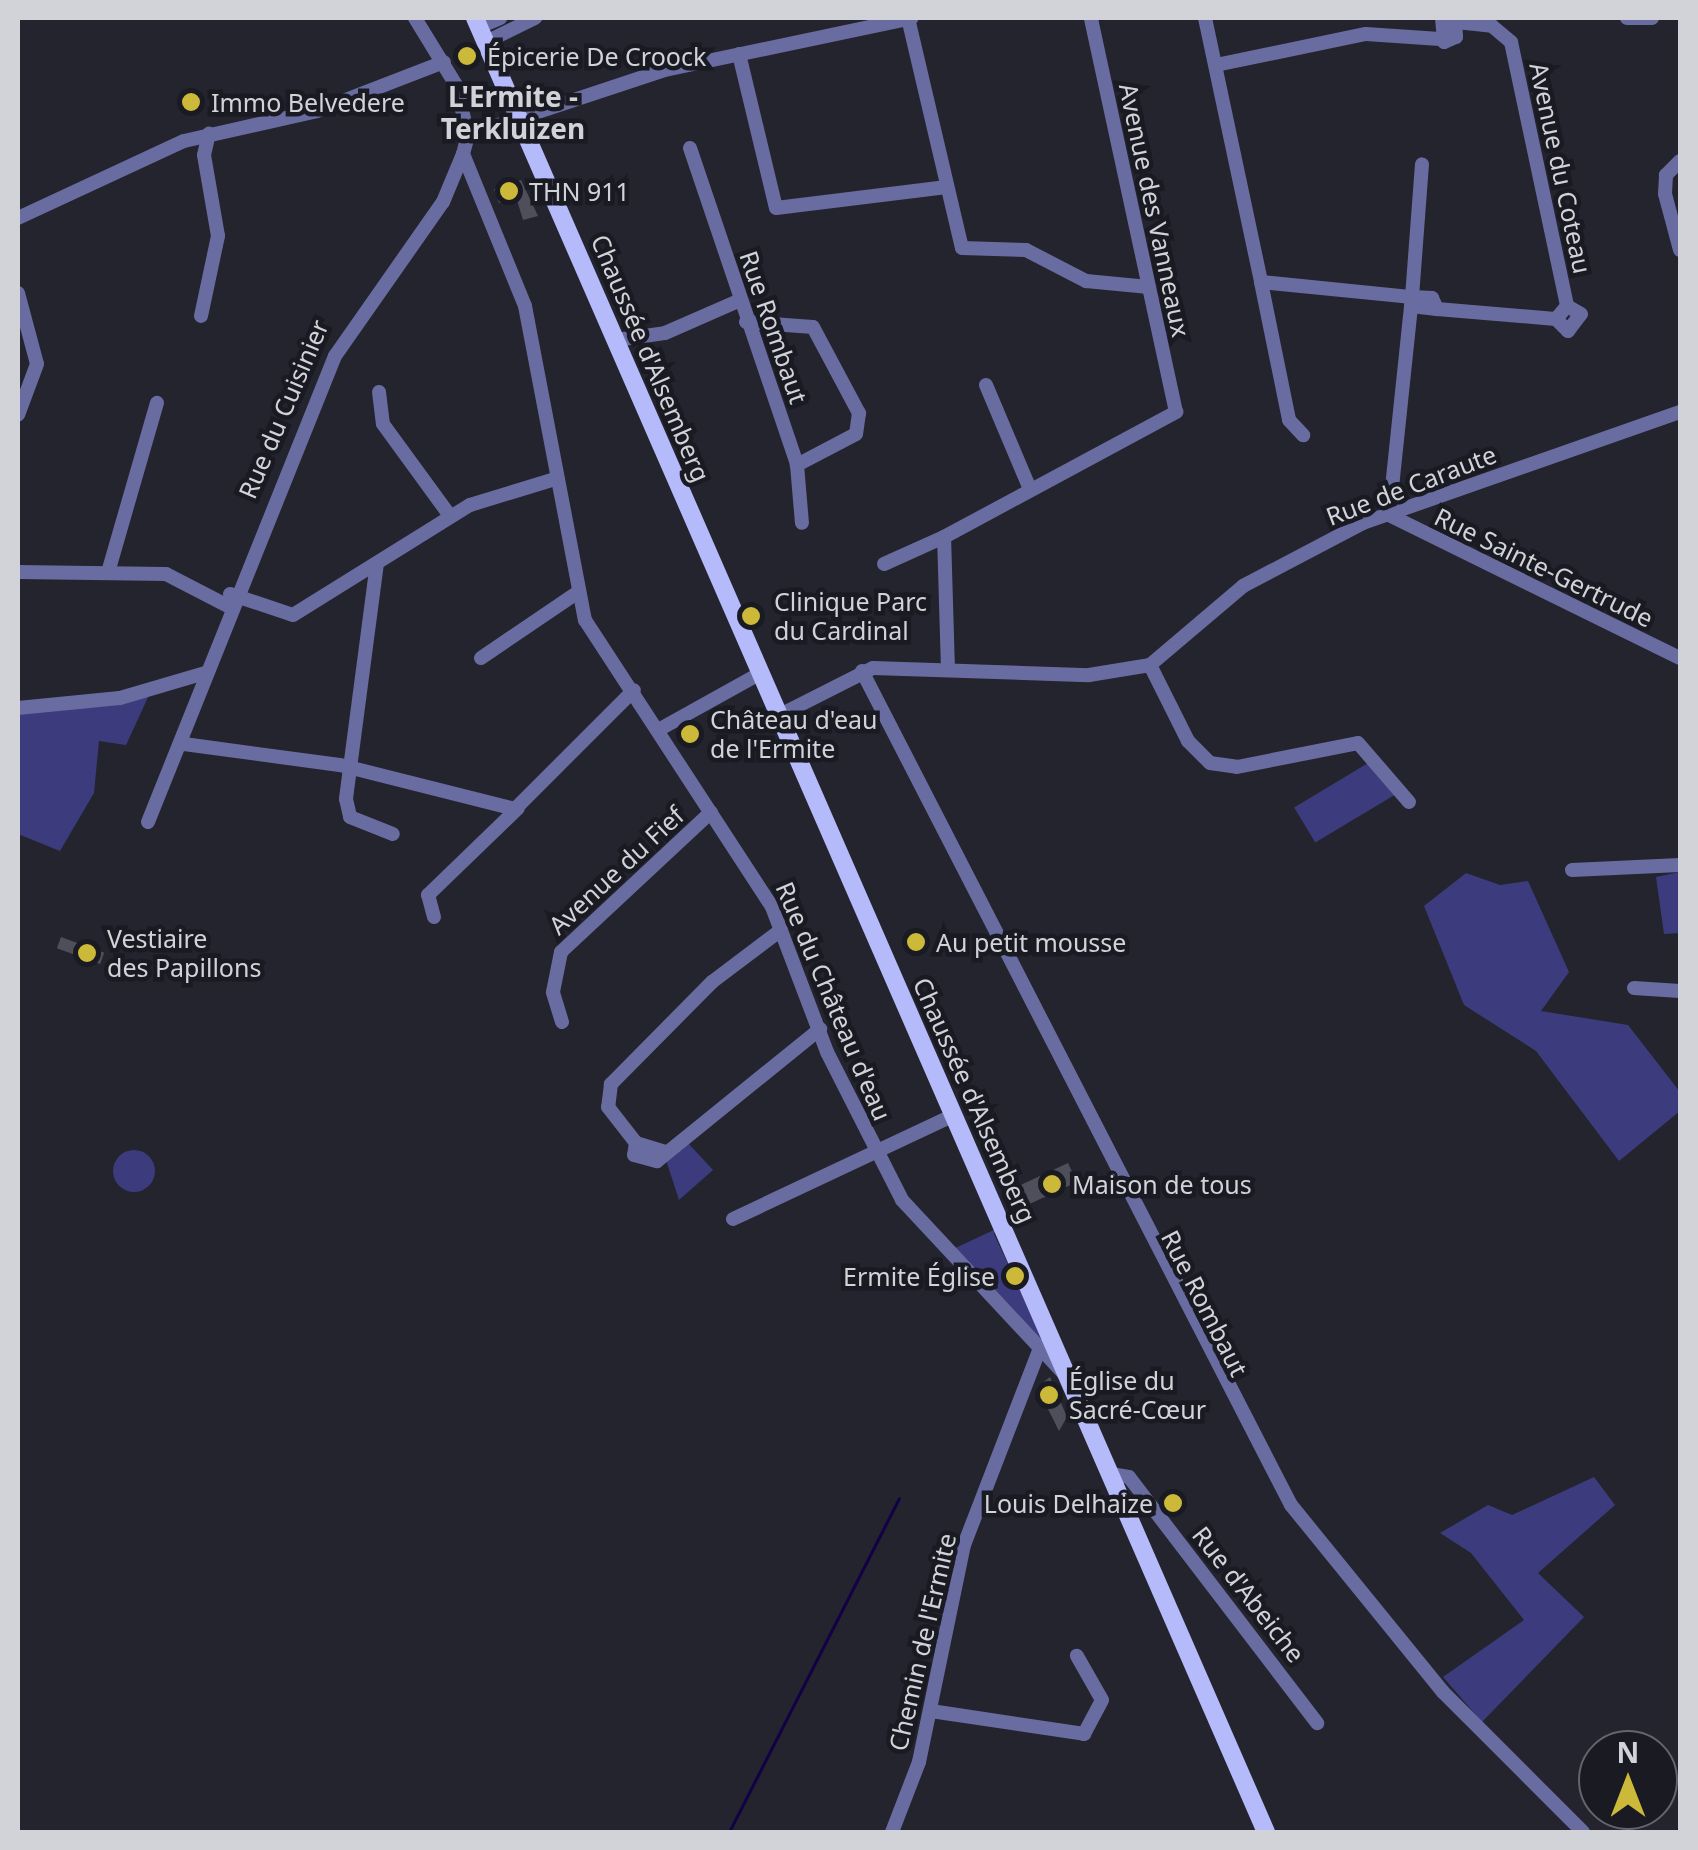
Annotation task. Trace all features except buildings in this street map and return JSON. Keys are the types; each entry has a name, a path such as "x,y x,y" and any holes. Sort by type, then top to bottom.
{"main road":[{"name":"Chaussée d'Alsemberg","path":"480,29 1266,1832"}],"street":[{"path":"415,18 444,62 468,135 518,113 740,54 910,18 947,187 966,252 1026,250 1103,286 1148,287"},
{"path":"480,29 500,18"},
{"path":"480,29 535,18"},
{"name":"Avenue des Vanneaux","path":"1030,489 1176,412 1091,18"},
{"path":"1206,18 1290,420 1303,435"},
{"path":"1628,18 1652,18"},
{"name":"Avenue du Coteau","path":"1216,64 1366,34 1440,38 1451,19 1492,26 1511,42 1567,306"},
{"path":"740,54 776,208 947,187"},
{"path":"18,218 184,141 317,111 444,62"},
{"path":"202,316 218,236 204,155 209,134"},
{"name":"Rue du Cuisinier","path":"148,822 184,744 204,673 328,352 376,272 447,186 468,135"},
{"path":"184,141 204,155"},
{"name":"Rue Rombaut","path":"690,148 736,302 798,464 802,523"},
{"name":"Rue du Château d'eau","path":"463,154 525,306 576,594 782,930 872,1146 918,1220 1039,1351 1070,1379"},
{"path":"1680,161 1666,175 1665,194 1680,250"},
{"path":"1389,514 1422,164"},
{"path":"1261,282 1411,302 1432,298 1437,309 1556,319"},
{"path":"18,293 37,364 18,415"},
{"path":"616,340 665,333 736,302"},
{"name":"Avenue du Coteau","path":"1567,306 1578,309 1578,326 1568,330 1556,319 1567,306"},
{"path":"746,322 813,327 859,413 856,434 798,464"},
{"path":"884,564 1030,489 986,385"},
{"path":"379,392 383,424 450,516"},
{"path":"109,569 119,548 130,473 157,404"},
{"name":"Rue de Caraute","path":"780,715 862,671 1089,675 1150,664 1243,586 1389,514 1680,412"},
{"path":"18,572 109,569 166,574 231,601 292,616 450,516 555,480"},
{"name":"Rue Sainte-Gertrude","path":"1389,514 1680,658"},
{"path":"944,536 948,670"},
{"path":"119,548 130,570"},
{"path":"377,563 350,817 394,834"},
{"path":"481,658 576,594"},
{"path":"1150,664 1188,741 1210,763 1237,767 1358,744 1409,802"},
{"name":"Rue Rombaut","path":"862,671 1291,1505 1443,1692 1583,1832"},
{"path":"18,708 120,698 204,673"},
{"path":"660,729 762,673"},
{"path":"434,917 428,895 540,776 634,690"},
{"path":"184,744 353,768 513,809"},
{"name":"Avenue du Fief","path":"562,1022 553,992 560,952 711,812"},
{"path":"1572,870 1680,865"},
{"path":"782,930 712,982 611,1084 608,1107 636,1143 641,1162 665,1152 820,1029"},
{"path":"1634,988 1680,991"},
{"path":"733,1219 872,1146 954,1115"},
{"name":"Chemin de l'Ermite","path":"892,1832 931,1710 964,1545 1039,1351"},
{"name":"Rue d'Abeiche","path":"1111,1474 1129,1477 1317,1723"},
{"path":"1122,1500 1143,1496"},
{"path":"931,1710 1084,1734 1102,1700 1077,1656"}],"shaded area":[{"path":"150,693 126,745 99,741 94,793 60,851 18,834 18,713"},
{"path":"1373,760 1394,795 1315,843 1294,807"},
{"path":"1680,872 1680,933 1664,934 1656,877"},
{"path":"1466,873 1500,885 1528,881 1569,972 1541,1011 1628,1025 1680,1092 1680,1111 1619,1161 1536,1051 1464,1005 1424,906"},
{"path":"688,1143 713,1170 679,1200 666,1160"},
{"path":"134,1150 149,1156 155,1171 149,1186 134,1192 119,1186 113,1171 119,1156"},
{"path":"996,1229 994,1234 1046,1345 951,1250"},
{"path":"1594,1477 1615,1505 1538,1573 1584,1617 1482,1722 1443,1677 1524,1620 1471,1553 1440,1533 1488,1505 1512,1515"}],"waterway":[{"path":"729,1832 899,1499"},
{"path":"1676,1832 1680,1828"}],"place":[{"name":"Épicerie De Croock","path":"467,56"},
{"name":"Immo Belvedere","path":"191,102"},
{"name":"THN 911","path":"509,191"},
{"name":"Clinique Parc du Cardinal","path":"751,616"},
{"name":"Château d'eau de l'Ermite","path":"690,734"},
{"name":"Au petit mousse","path":"916,942"},
{"name":"Vestiaire des Papillons","path":"87,953"},
{"name":"Maison de tous","path":"1052,1184"},
{"name":"Ermite Église","path":"1015,1276"},
{"name":"Église du Sacré-Cœur","path":"1049,1395"},
{"name":"Louis Delhaize","path":"1173,1503"}],"district":[{"name":"L'Ermite - Terkluizen","path":"513,112"}]}
